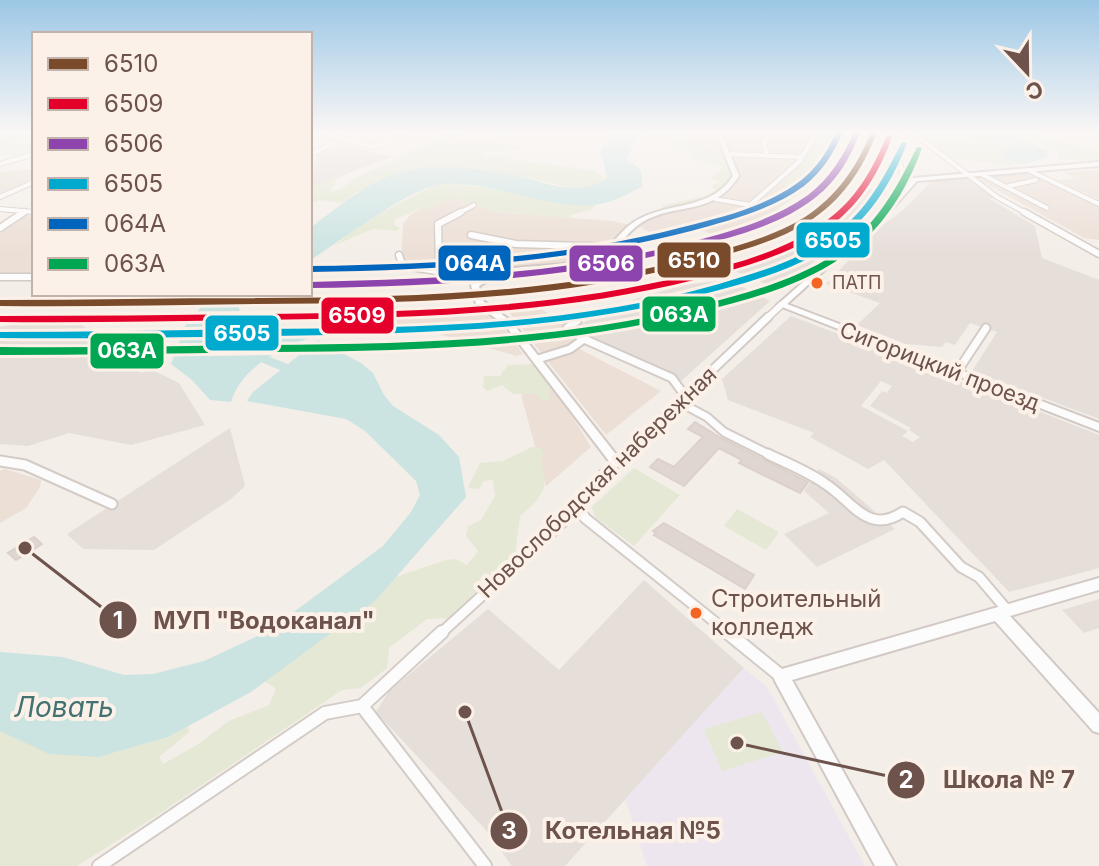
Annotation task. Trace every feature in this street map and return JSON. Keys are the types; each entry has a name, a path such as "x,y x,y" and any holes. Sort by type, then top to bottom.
{"street":[{"path":"399,255 402,264 411,267 442,269 483,278 587,262 605,256 617,247 636,222 644,218 715,199 736,178 734,172"},
{"path":"715,199 735,205 750,205 788,172"},
{"path":"902,172 901,185 907,188"},
{"name":"Новослободская набережная","path":"362,706 579,507 582,496 616,462 781,305 890,208 915,179 1000,172"},
{"path":"1033,172 1099,204"},
{"path":"966,174 997,197 1099,254"},
{"path":"981,174 1047,208"},
{"path":"1009,186 1036,180"},
{"path":"0,197 32,183"},
{"path":"442,269 439,264 438,224 474,205"},
{"path":"0,209 32,212"},
{"path":"0,228 24,212"},
{"path":"471,235 516,244 617,247"},
{"path":"0,277 32,277"},
{"path":"483,278 475,285 476,296 508,323 616,462"},
{"name":"Сигорицкий проезд","path":"781,305 1099,427"},
{"path":"577,321 567,328 584,339 672,378 682,399 724,432 825,483 865,517 878,521 891,520 903,512 920,522 961,567 979,577 1002,612 1099,725"},
{"path":"957,372 986,328"},
{"path":"538,359 570,349 584,339"},
{"path":"0,461 25,465 112,504"},
{"path":"579,507 585,518 781,676 886,866"},
{"path":"781,676 1099,584"},
{"path":"99,866 325,713 362,706 485,866"}],"shaded area":[{"path":"0,172 32,172 32,182 0,196"},
{"path":"312,172 351,172 312,187"},
{"path":"737,172 797,172 764,202 786,211 719,238 696,227 655,235 638,226 657,216 715,202 738,179"},
{"path":"1065,172 1099,172 1099,200 1057,180 1076,179"},
{"path":"1029,173 1099,207 1099,240 1084,238 972,176"},
{"path":"963,176 995,197 990,199 1035,226 1042,258 1099,280 1099,419 972,371 997,332 970,323 955,345 946,342 942,347 906,344 857,325 880,303 826,284 854,255 859,254 856,253 883,225 934,179"},
{"path":"867,188 887,193 782,291 728,268 771,255 821,228 839,216"},
{"path":"449,197 495,212 631,225 616,247 570,262 490,269 478,277 401,267 403,224 411,214"},
{"path":"26,215 32,215 32,274 0,273 0,232"},
{"path":"729,280 770,301 681,381 590,338 576,327 608,309 645,296 682,285"},
{"path":"536,305 585,341 577,348 661,391 606,435 509,312"},
{"path":"479,306 498,320 523,354 517,356 428,331 390,331 386,323 391,309"},
{"path":"59,316 84,326 93,340 89,346 98,353 138,364 140,373 152,370 179,383 205,425 131,445 69,433 28,446 0,444 0,327"},
{"path":"791,316 939,372 1026,411 1028,407 1099,435 1099,568 1009,592 884,460 868,469 810,437 814,433 728,400 722,379","holes":["881,381 892,386 887,393 882,391 870,406 911,428 909,430 920,437 913,442 902,436 908,431 861,406"]},
{"path":"553,385 591,447 546,486 521,395"},
{"path":"230,428 245,486 231,499 154,550 83,549 67,534"},
{"path":"5,469 41,480 40,487 26,508 0,523 0,471"},
{"path":"819,469 836,478 895,529 817,567 784,534 829,513 804,491"},
{"path":"644,580 744,668 565,866 512,866 484,828 376,712 389,691 488,609 559,670"},
{"path":"1099,599 1099,628 1084,633 1062,610"},
{"path":"744,668 767,687 865,866 647,866 625,799"}],"green space":[{"path":"368,172 598,172 605,179 594,188 577,189 509,174 357,192 342,203 320,200 312,203 312,187 335,178 330,192 341,189"},
{"path":"717,172 734,175 712,197 666,210 661,206 710,195 715,189 710,186 720,182 710,178"},
{"path":"797,172 820,172 779,208 763,203"},
{"path":"443,184 598,203 591,210 570,215 570,218 495,212 449,197 429,209 424,207 394,220 394,225 400,228 397,231 373,229 335,245 367,220 433,186"},
{"path":"537,364 550,383 549,400 541,401 536,394 513,394 502,385 487,391 483,387 484,376 500,376 508,365"},
{"path":"532,447 541,448 544,455 540,462 544,486 538,499 520,516 515,555 448,618 427,619 389,648 387,668 361,688 342,690 77,866 0,866 0,731 99,757 168,737 188,726 189,732 159,757 163,764 197,745 229,721 269,705 276,689 265,681 376,600 396,577 446,560 456,559 467,565 478,551 466,536 468,526 481,520 495,496 493,480 484,481 479,489 468,488 480,463 503,461"},
{"path":"634,468 680,495 634,546 596,518 592,507"},
{"path":"737,509 779,532 766,550 724,526"},
{"path":"762,712 783,752 722,771 704,729"}],"water":[{"path":"400,172 496,172 571,188 595,185 607,178 606,172 641,172 642,187 608,202 569,205 463,184 429,187 394,204 312,259 312,226 347,200"},
{"path":"210,296 248,296 239,307 241,321 297,328 313,337 288,346 264,360 243,379 231,402 210,400 192,380 171,364 185,326"},
{"name":"Ловать","path":"318,340 361,363 373,373 393,406 439,435 459,457 466,497 376,600 251,692 168,737 99,757 49,754 0,731 0,652 63,657 124,675 153,674 204,661 268,631 383,546 411,512 420,495 416,481 365,431 346,419 247,401 253,392"}],"building":[{"path":"695,422 808,482 800,493 739,463 742,460 719,448 684,486 650,467 658,459 674,467 703,437 688,429"},
{"path":"664,523 754,575 745,589 654,535 656,533 653,531"},
{"path":"34,537 42,544 16,560 8,553"}],"waterway":[{"name":"Ловать","path":"250,353 301,374"}],"transit line":[{"name":"064А","path":"312,269 506,261 602,248 737,215 788,193 814,172"},
{"name":"6506","path":"312,285 510,276 559,271 657,253 706,241 775,217 812,196 835,172"},
{"name":"6510","path":"0,303 422,298 537,290 594,282 707,257 780,233 829,203 854,172"},
{"name":"6509","path":"0,319 423,314 596,298 710,273 792,245 830,223 852,202 873,172"},
{"name":"6505","path":"0,335 424,330 597,314 712,289 798,260 851,226 873,201 891,172"},
{"name":"063А","path":"0,351 427,345 544,337 661,318 764,290 837,257 877,223 909,172"}],"place":[{"name":"ПАТП","path":"817,283"},
{"name":"МУП \"Водоканал\"","path":"25,548"},
{"name":"Строительный колледж","path":"696,613"},
{"name":"Котельная №5","path":"465,712"},
{"name":"Школа № 7","path":"737,743"}]}
